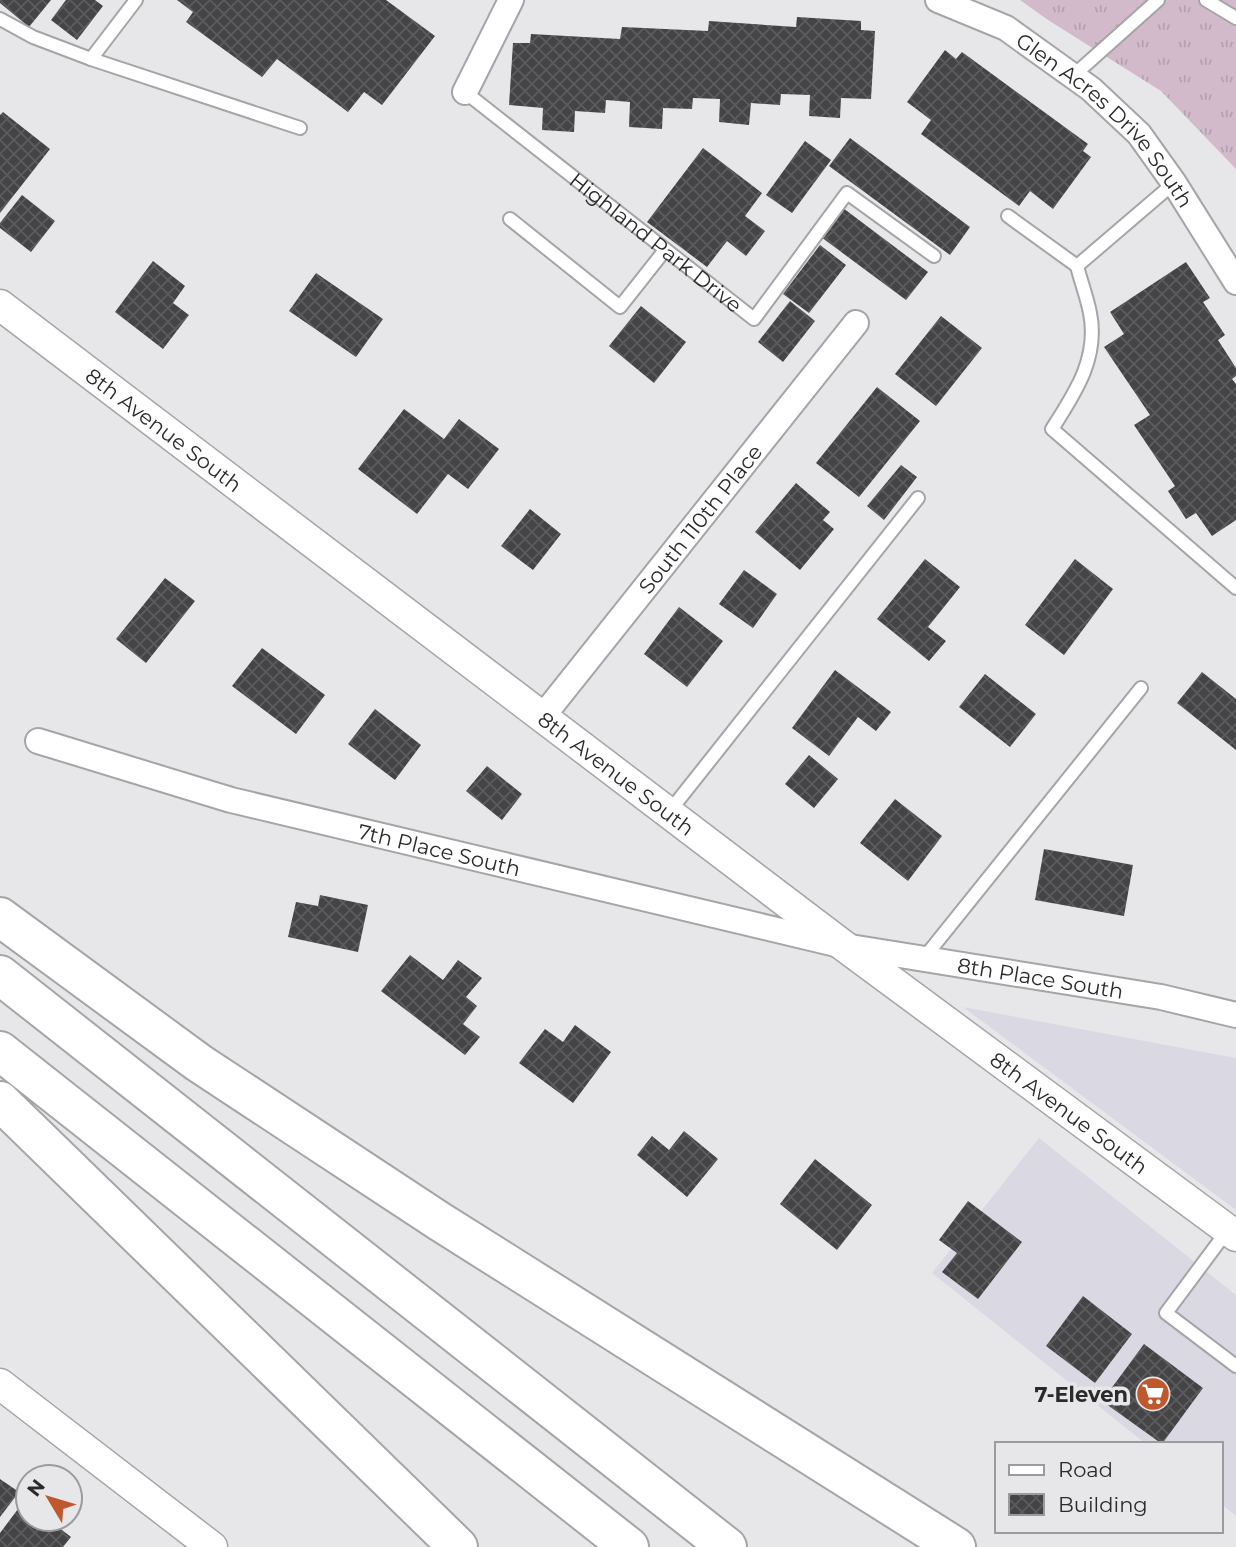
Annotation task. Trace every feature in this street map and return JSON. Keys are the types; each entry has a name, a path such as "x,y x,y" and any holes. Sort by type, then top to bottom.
{"highway":[{"path":"0,917 199,1063 404,1199 956,1547"},
{"path":"0,975 727,1547"},
{"path":"0,1051 629,1547"},
{"path":"0,1101 458,1547"}],"street":[{"name":"Highland Park Drive","path":"465,92 511,0"},
{"name":"Glen Acres Drive South","path":"939,0 1006,28 1091,89 1139,134 1174,183 1236,282"},
{"name":"8th Avenue South","path":"0,305 844,946 1233,1229"},
{"name":"South 110th Place","path":"543,716 856,323"},
{"name":"7th Place South","path":"37,741 231,800 844,946"},
{"name":"8th Place South","path":"844,946 1161,997 1236,1015"},
{"path":"0,1384 212,1547"}],"lane":[{"path":"91,59 136,0"},
{"path":"1073,76 1158,0"},
{"path":"1206,0 1236,18"},
{"path":"0,19 33,37 91,59 300,128"},
{"name":"Highland Park Drive","path":"465,92 754,319 846,193 934,256"},
{"path":"1077,266 1174,183"},
{"path":"1008,216 1077,266 1091,315 1092,349 1078,388 1052,429 1236,588"},
{"path":"510,219 620,307 665,250"},
{"path":"669,813 918,498"},
{"path":"924,958 1141,688"},
{"path":"1233,1229 1166,1313 1236,1366"}],"shaded area":[{"path":"963,1007 1236,1058 1236,1210"},
{"path":"1039,1138 1236,1295 1236,1516 1222,1505 1222,1442 1143,1442 932,1273"}],"green space":[{"path":"1020,0 1236,0 1236,169 1161,91"}],"building":[{"path":"0,0 51,0 29,27 0,3"},
{"path":"66,0 95,0 103,6 77,40 51,20"},
{"path":"177,0 386,0 435,36 382,105 364,92 348,112 277,59 262,77 186,22 193,12"},
{"path":"797,17 861,21 861,30 875,31 871,99 841,98 840,118 809,116 810,95 781,94 780,105 751,103 749,125 719,122 720,99 693,98 692,109 663,108 662,129 629,127 630,102 606,100 605,113 575,111 574,132 542,130 543,108 509,105 513,43 530,43 531,34 620,39 622,27 708,31 709,21 796,27"},
{"path":"945,50 956,59 962,52 1088,144 1083,151 1091,157 1053,209 1030,191 1019,206 921,134 931,120 907,102"},
{"path":"3,112 50,149 0,213 0,115"},
{"path":"850,138 970,227 950,255 829,166"},
{"path":"805,141 831,160 792,213 766,195"},
{"path":"703,148 762,193 745,216 765,231 746,256 727,241 707,267 647,222"},
{"path":"22,195 55,221 31,252 0,228 0,223"},
{"path":"843,208 928,272 906,300 821,237"},
{"path":"820,245 846,265 809,313 783,294"},
{"path":"153,261 185,286 173,303 189,315 163,349 115,312"},
{"path":"1186,262 1210,298 1203,302 1225,335 1218,340 1236,368 1236,376 1232,379 1236,384 1236,520 1212,536 1196,513 1186,519 1168,491 1175,486 1134,425 1150,415 1104,347 1124,334 1110,312"},
{"path":"316,273 383,319 356,357 289,311"},
{"path":"790,301 815,321 783,362 758,342"},
{"path":"641,306 686,342 654,383 609,346"},
{"path":"941,316 982,348 936,406 895,374"},
{"path":"877,387 920,421 859,497 816,463"},
{"path":"404,409 444,439 459,419 499,449 468,489 448,474 417,514 358,469"},
{"path":"901,465 917,477 884,520 867,506"},
{"path":"796,483 830,512 823,520 834,529 800,570 755,532"},
{"path":"530,509 561,534 533,570 501,546"},
{"path":"925,559 960,587 928,627 946,641 929,661 877,619"},
{"path":"1075,559 1113,589 1064,655 1025,625"},
{"path":"744,570 777,594 753,628 719,604"},
{"path":"165,578 195,601 146,663 116,639"},
{"path":"679,607 723,641 687,687 644,654"},
{"path":"262,648 325,695 296,734 232,686"},
{"path":"835,670 891,712 876,731 858,717 829,756 792,728"},
{"path":"1202,672 1236,699 1236,750 1177,703"},
{"path":"985,674 1036,714 1010,747 959,707"},
{"path":"375,709 421,745 395,780 348,744"},
{"path":"809,755 838,779 814,808 785,784"},
{"path":"487,766 522,794 502,820 466,791"},
{"path":"895,799 942,836 908,881 860,843"},
{"path":"1044,849 1133,865 1124,916 1035,900"},
{"path":"320,895 368,905 358,952 288,937 296,902 318,906"},
{"path":"410,955 443,980 458,960 482,978 466,997 477,1006 463,1024 480,1037 465,1055 381,991"},
{"path":"575,1025 611,1052 573,1103 519,1063 545,1029 563,1042"},
{"path":"684,1131 718,1159 687,1197 637,1155 652,1136 669,1150"},
{"path":"815,1159 872,1205 837,1250 780,1204"},
{"path":"968,1201 1022,1242 978,1299 942,1272 957,1253 939,1240"},
{"path":"1083,1296 1132,1334 1095,1383 1046,1346"},
{"name":"7-Eleven","path":"1144,1344 1203,1388 1163,1442 1159,1442 1102,1401"},
{"path":"0,1479 14,1489 14,1499 0,1517"},
{"path":"14,1514 14,1533 66,1533 71,1537 63,1547 0,1547 0,1533"}],"place":[{"name":"7-Eleven","path":"1153,1394"}]}
